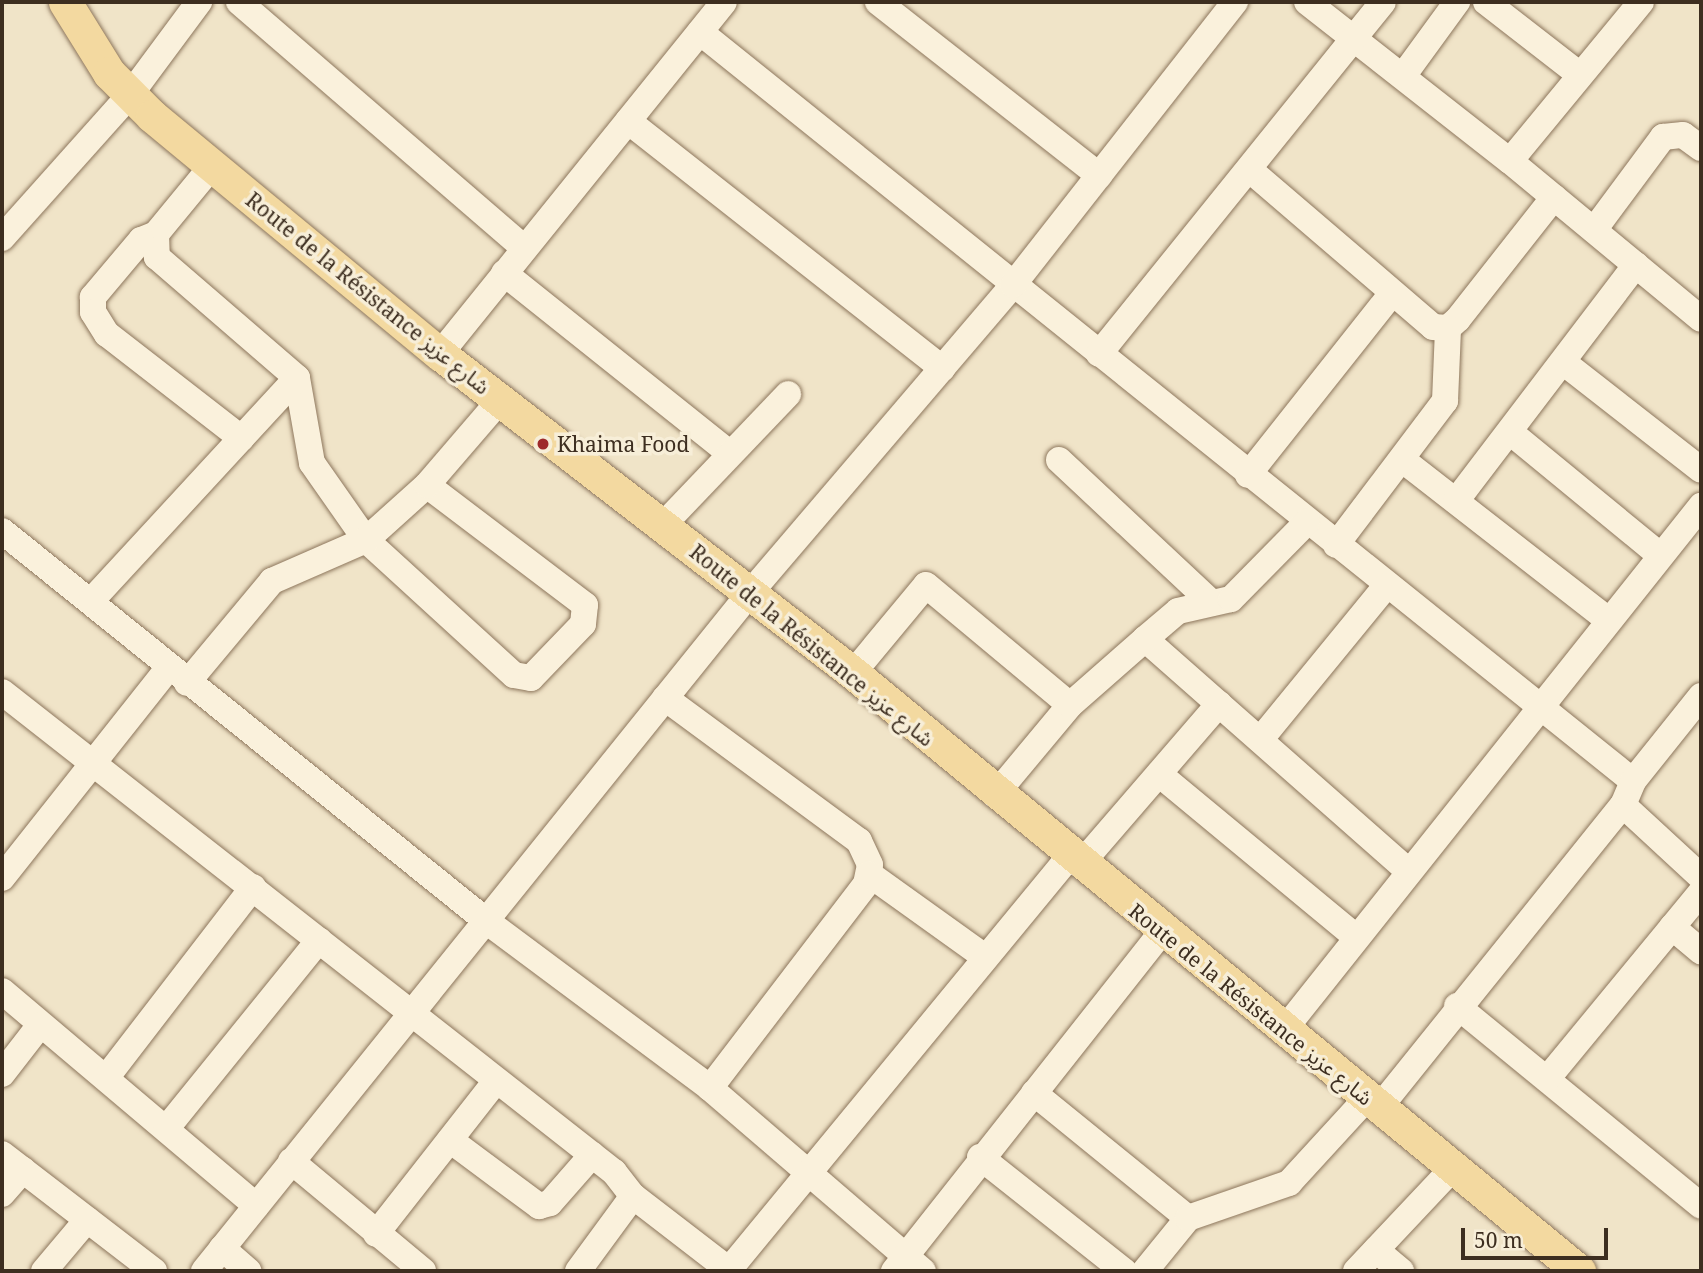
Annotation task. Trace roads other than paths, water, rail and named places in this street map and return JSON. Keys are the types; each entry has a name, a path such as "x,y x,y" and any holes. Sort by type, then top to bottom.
{"main road":[{"name":"Route de la Résistance شارع عزيز","path":"65,2 87,42 130,95 212,166 440,354 853,673 1075,861 1579,1271"}],"street":[{"path":"2,238 130,95 199,2"},
{"path":"239,2 524,248"},
{"path":"440,354 724,2"},
{"path":"878,2 1099,175"},
{"path":"204,1271 409,1012 489,923 750,593 1013,285 1235,2"},
{"path":"1307,2 1510,161 1701,319"},
{"path":"1099,354 1384,2"},
{"path":"1403,76 1457,2"},
{"path":"1486,2 1580,75"},
{"path":"1510,161 1633,4"},
{"path":"700,32 1537,709 1628,793 1701,877"},
{"path":"628,121 942,368"},
{"path":"1594,230 1663,137 1683,135 1701,148"},
{"path":"212,166 156,234 141,240 93,297 93,312 107,334 241,438"},
{"path":"1250,170 1433,327 1448,328"},
{"path":"1336,545 1404,461 1445,401 1448,328 1554,197"},
{"path":"156,234 157,257 297,377 312,463 366,540 514,675 531,678 583,624 585,605 427,485"},
{"path":"1456,501 1636,265"},
{"path":"504,273 728,452"},
{"path":"1248,475 1392,293"},
{"path":"1563,362 1701,470"},
{"path":"92,600 297,377"},
{"path":"663,526 728,452 788,394"},
{"path":"2,878 95,760 272,580 366,540 427,485 500,400"},
{"path":"1510,432 1660,555"},
{"path":"1059,460 1212,603"},
{"path":"1404,461 1607,619"},
{"path":"1284,1030 1355,936 1607,619 1701,506"},
{"path":"995,795 1070,705 1145,639 1178,611 1212,603 1240,592 1307,522"},
{"path":"2,531 92,600 178,674 489,923 710,1088 811,1176 908,1267 980,1157 1162,932"},
{"path":"853,673 926,584 1070,705"},
{"path":"1260,740 1385,586"},
{"path":"1145,639 1408,871"},
{"path":"2,692 95,760 592,1155 633,1196 729,1270 811,1176 985,957 1159,774 1219,704"},
{"path":"1145,1271 1188,1218 1289,1183 1373,1103 1457,1006 1628,793 1692,727 1701,696"},
{"path":"665,698 859,841 869,874 985,957"},
{"path":"1159,774 1355,936"},
{"path":"710,1088 869,874"},
{"path":"106,1078 253,887"},
{"path":"1547,1079 1701,892"},
{"path":"1672,927 1701,951"},
{"path":"166,1129 319,940"},
{"path":"2,991 256,1206"},
{"path":"1457,1006 1697,1195"},
{"path":"2,1074 40,1025"},
{"path":"376,1234 496,1081"},
{"path":"1034,1093 1188,1218"},
{"path":"450,1140 540,1206 550,1203 592,1155"},
{"path":"2,1154 154,1271"},
{"path":"980,1157 1125,1271"},
{"path":"291,1161 423,1271"},
{"path":"1356,1271 1454,1167"},
{"path":"2,1194 23,1170"},
{"path":"578,1271 633,1196"},
{"path":"44,1271 86,1220"},
{"path":"222,1248 248,1271"},
{"path":"1376,1250 1401,1271"}],"place":[{"name":"Khaima Food","path":"543,444"}]}
